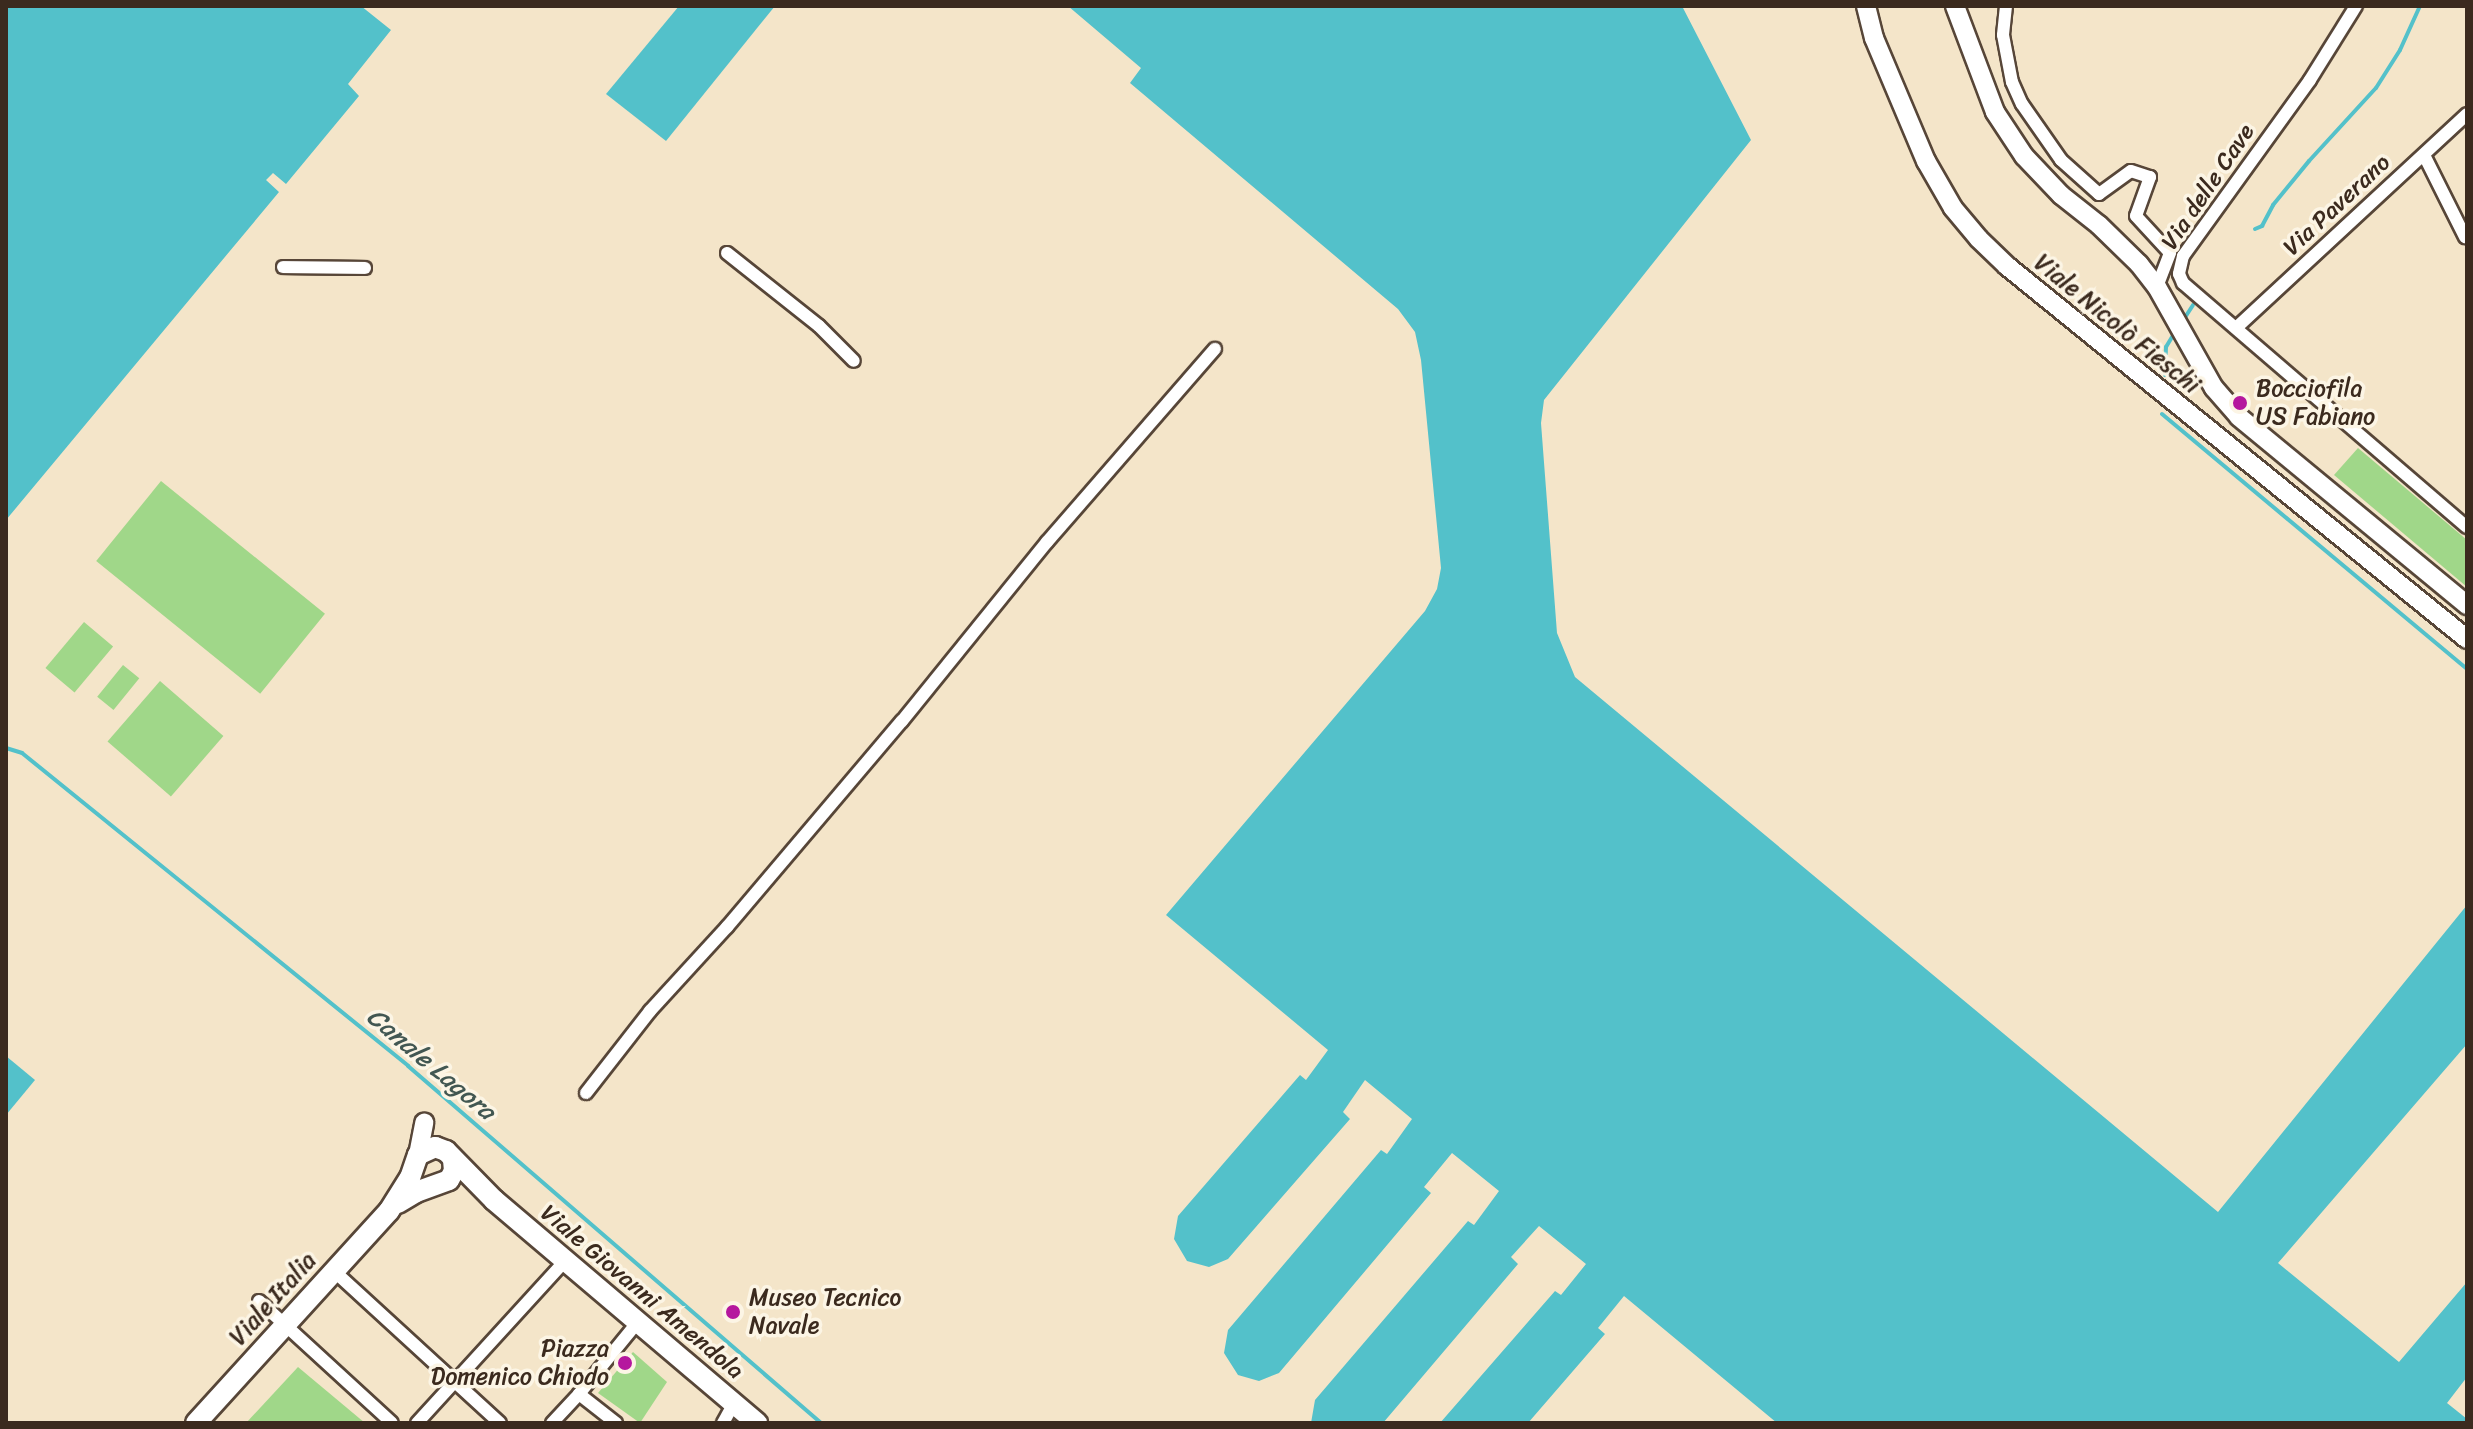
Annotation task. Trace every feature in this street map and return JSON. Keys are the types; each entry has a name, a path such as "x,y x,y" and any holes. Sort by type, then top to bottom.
{"main road":[{"name":"Viale Nicolò Fieschi","path":"1866,6 1888,74 1926,161 1953,208 1979,239 2007,266 2467,639"},
{"path":"1955,6 1995,112 2024,156 2061,195 2109,235 2157,287 2214,388 2239,417 2467,605"},
{"path":"429,1147 447,1154 452,1176 437,1185 419,1179 416,1161 429,1147"},
{"name":"Viale Giovanni Amendola","path":"447,1154 564,1262 757,1423"},
{"name":"Viale Italia","path":"196,1423 389,1211 416,1161"},
{"name":"Viale Giovanni Amendola","path":"437,1185 464,1186 494,1200"},
{"name":"Viale Italia","path":"389,1211 437,1185"}],"street":[{"path":"2006,6 2003,35 2012,82 2022,104 2061,160 2099,194 2131,171 2150,177 2136,216 2170,253 2157,287"},
{"name":"Via delle Cave","path":"2356,6 2310,80 2180,264 2179,274 2183,283 2467,527"},
{"name":"Via Paverano","path":"2236,328 2467,114"},
{"path":"2424,155 2465,237"},
{"path":"727,253 819,326 854,361"},
{"path":"283,267 365,268"},
{"path":"586,1093 650,1011 891,733 1047,542 1215,349"},
{"path":"417,1423 564,1262"},
{"path":"334,1271 500,1423"},
{"path":"259,1301 392,1423"},
{"path":"552,1423 637,1323"},
{"path":"579,1394 616,1423"},
{"path":"723,1423 734,1403"}],"green space":[{"path":"2358,448 2467,540 2467,587 2334,475"},
{"path":"161,481 325,614 260,694 96,561"},
{"path":"84,622 113,646 75,692 45,668"},
{"path":"123,665 139,678 114,710 97,697"},
{"path":"160,681 223,736 171,796 108,741"},
{"path":"633,1352 667,1382 640,1423 598,1393"},
{"path":"298,1367 365,1423 246,1423"}],"water":[{"path":"6,6 361,6 391,30 348,84 359,96 286,184 273,173 266,180 279,192 6,520"},
{"path":"679,6 775,6 666,141 606,94"},
{"path":"1068,6 1682,6 1751,140 1544,400 1541,423 1557,633 1575,677 2218,1212 2467,905 2467,1044 2278,1263 2399,1362 2467,1282 2467,1377 2447,1403 2467,1419 2467,1423 1777,1423 1624,1296 1598,1328 1605,1334 1528,1423 1440,1423 1555,1291 1561,1295 1586,1264 1539,1226 1511,1257 1518,1264 1383,1423 1311,1423 1315,1400 1468,1221 1474,1225 1499,1191 1452,1153 1424,1187 1431,1193 1279,1373 1259,1381 1238,1375 1224,1353 1228,1330 1381,1150 1387,1154 1412,1119 1365,1080 1343,1112 1350,1119 1228,1259 1209,1267 1187,1261 1174,1239 1178,1216 1300,1075 1306,1080 1328,1050 1166,915 1425,611 1437,589 1441,568 1421,360 1415,332 1398,309 1130,83 1141,68"},
{"path":"6,1056 35,1080 6,1115"}],"waterway":[{"path":"2255,229 2262,226 2273,205 2309,161 2376,88 2400,50 2420,6"},
{"path":"2182,322 2193,305"},
{"path":"2165,375 2166,347 2175,332"},
{"path":"2162,414 2467,669"},
{"name":"Canale Lagora","path":"6,748 22,753 408,1066 821,1423"}],"place":[{"name":"Bocciofila US Fabiano","path":"2240,403"},
{"name":"Museo Tecnico Navale","path":"733,1312"},
{"name":"Piazza Domenico Chiodo","path":"625,1363"}]}
